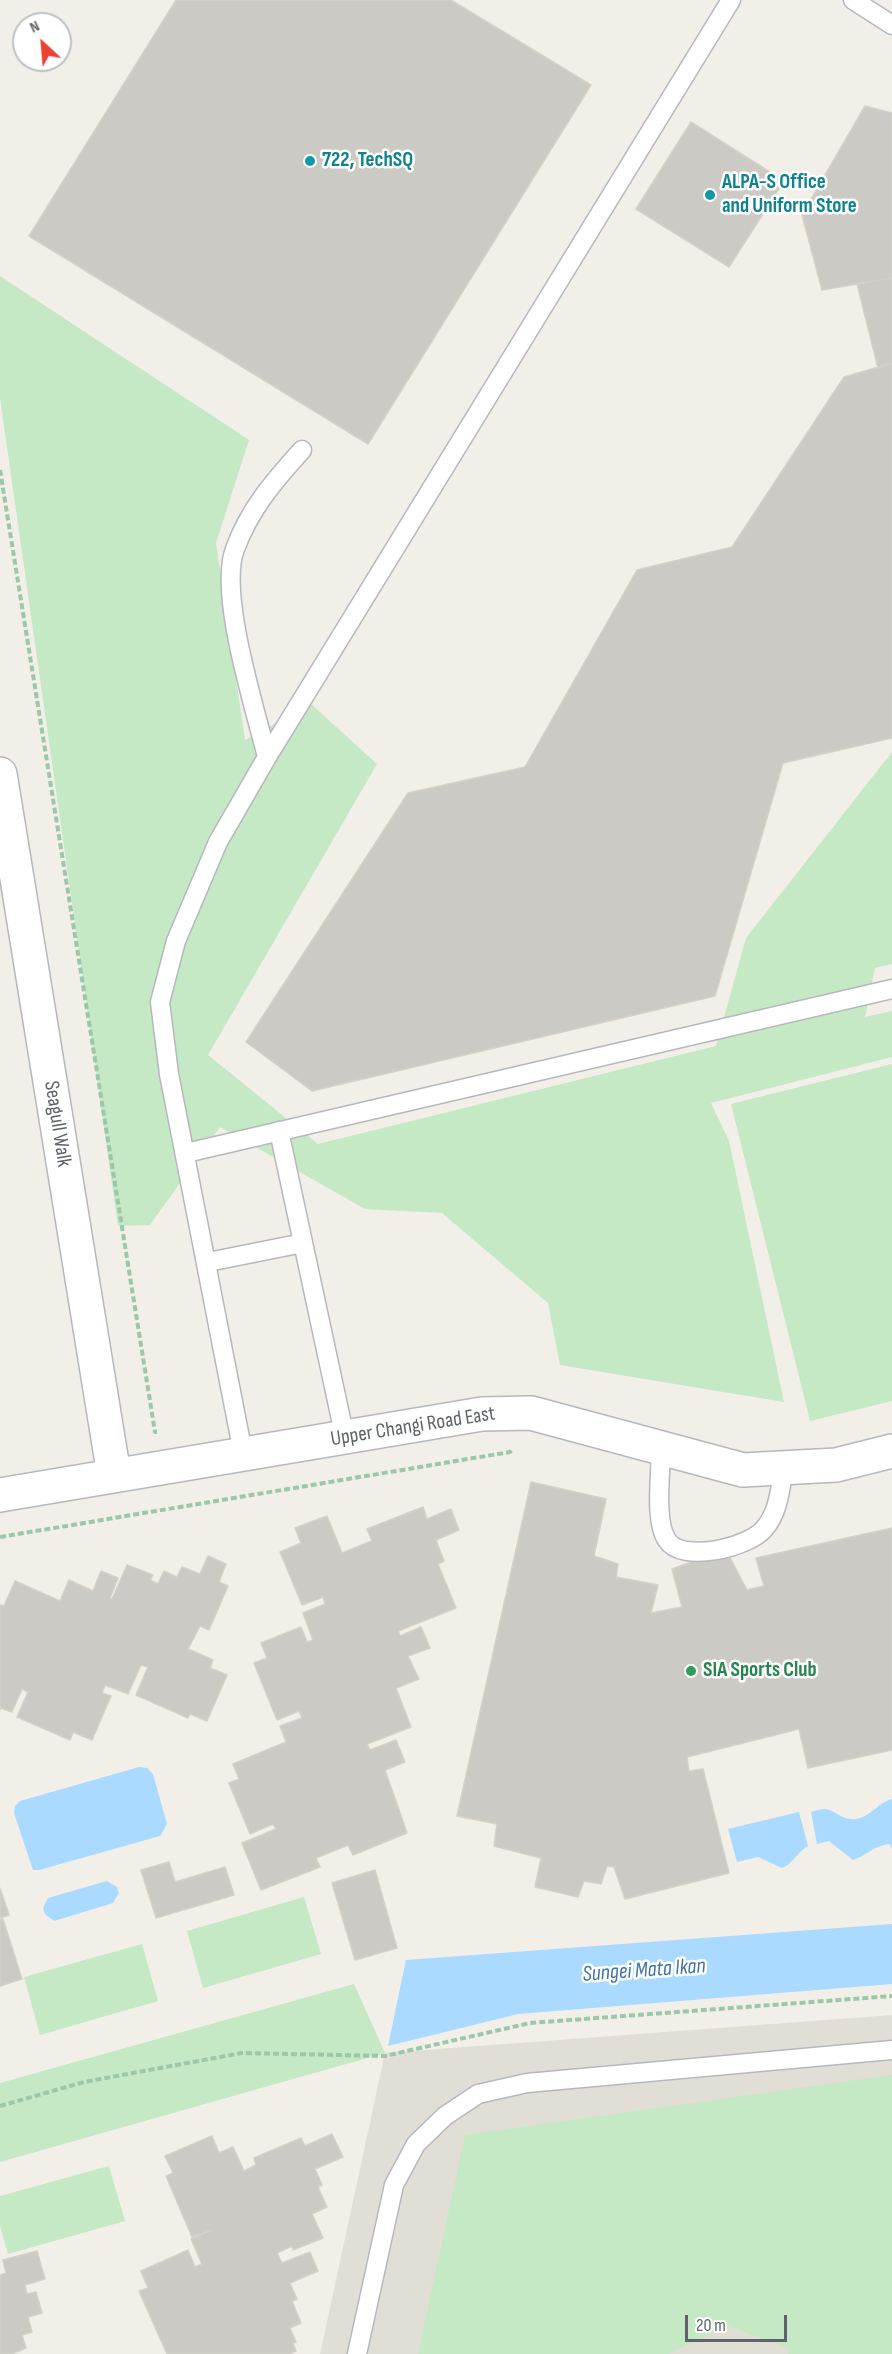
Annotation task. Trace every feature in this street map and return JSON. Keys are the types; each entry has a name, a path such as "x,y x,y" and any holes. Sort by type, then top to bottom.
{"street":[{"name":"Seagull Walk","path":"0,774 114,1475"},
{"name":"Upper Changi Road East","path":"0,1495 482,1414 531,1413 743,1470 836,1465 892,1451"}],"lane":[{"path":"243,1453 208,1262 169,1074 160,1002 176,941 218,842 267,757 731,0"},
{"path":"853,0 892,25"},
{"path":"267,757 230,599 234,550 263,493 302,450"},
{"path":"186,1153 892,989"},
{"path":"279,1131 345,1438"},
{"path":"208,1262 303,1243"},
{"path":"662,1449 661,1527 668,1542 681,1552 705,1552 744,1542 764,1529 777,1505 784,1468"},
{"path":"357,2354 394,2185 416,2144 445,2116 478,2094 527,2083 892,2050"}],"path":[{"path":"0,470 155,1432"},
{"path":"0,1537 510,1452 531,1413"},
{"path":"0,2106 84,2082 242,2053 385,2056 530,2023 892,1996"}],"shaded area":[{"path":"892,2015 892,2354 320,2354 385,2053"}],"green space":[{"path":"0,276 249,440 216,543 245,740 311,704 377,764 208,1055 318,1144 716,1046 746,938 892,752 892,964 875,968 865,1017 892,1011 892,1057 711,1103 729,1141 784,1402 560,1365 548,1303 442,1213 365,1209 220,1127 150,1225 118,1226 0,398"},
{"path":"892,1064 892,1401 810,1421 731,1104"},
{"path":"304,1897 321,1954 203,1988 187,1931"},
{"path":"142,1944 158,2001 40,2035 24,1977"},
{"path":"354,1984 385,2053 0,2162 0,2083"},
{"path":"892,2075 892,2354 788,2354 788,2348 728,2326 668,2354 418,2354 465,2135"},
{"path":"109,2166 125,2221 8,2254 0,2226 0,2196"}],"water":[{"path":"139,1767 147,1768 153,1774 167,1824 160,1836 33,1870 14,1813 15,1806 20,1801"},
{"path":"892,1799 892,1849 890,1844 883,1845 853,1860 829,1841 817,1844 811,1812 825,1809 847,1818 856,1819 866,1816"},
{"path":"799,1812 808,1846 789,1863 782,1868 758,1857 737,1862 728,1829"},
{"path":"107,1881 117,1887 119,1893 113,1903 54,1921 45,1914 43,1908 48,1898"},
{"name":"Sungei Mata Ikan","path":"892,1924 892,1984 518,2014 388,2046 406,1960"}],"building":[{"name":"722, TechSQ","path":"176,0 451,0 591,85 368,444 29,236"},
{"path":"865,106 892,113 892,278 822,290 802,215"},
{"name":"ALPA-S Office and Uniform Store","path":"691,122 784,181 729,267 636,209"},
{"path":"892,278 892,363 878,368 857,284"},
{"path":"892,363 892,738 783,763 715,996 312,1091 246,1042 408,793 525,767 637,570 732,547 844,377"},
{"name":"SIA Sports Club","path":"531,1482 606,1499 594,1556 618,1564 616,1577 658,1585 651,1613 682,1607 672,1569 726,1550 747,1590 764,1586 756,1558 892,1528 892,1750 808,1768 799,1729 687,1757 689,1771 703,1769 729,1873 625,1899 614,1867 607,1866 601,1884 584,1881 578,1897 535,1887 541,1858 494,1846 497,1824 457,1816"},
{"path":"423,1507 427,1519 451,1509 459,1530 436,1540 444,1561 438,1564 456,1608 398,1631 400,1636 421,1627 430,1648 408,1656 419,1679 396,1688 411,1727 367,1744 370,1750 396,1740 405,1762 385,1770 407,1833 353,1855 348,1845 316,1858 320,1867 261,1890 242,1843 276,1829 273,1824 250,1834 229,1783 239,1779 233,1764 286,1742 280,1726 302,1718 299,1711 277,1720 254,1663 267,1658 261,1643 301,1627 307,1642 313,1640 303,1613 325,1604 323,1597 302,1605 280,1552 301,1543 295,1528 327,1516 342,1553 372,1541 367,1529"},
{"path":"208,1556 226,1564 219,1582 228,1586 209,1630 200,1626 188,1649 213,1660 210,1668 227,1675 207,1721 190,1714 188,1718 136,1695 148,1667 141,1665 128,1694 105,1685 102,1693 111,1696 92,1740 73,1732 70,1740 17,1717 28,1692 22,1689 12,1712 1,1708 0,1710 0,1605 4,1606 15,1581 60,1601 69,1580 93,1591 101,1571 118,1578 110,1598 112,1599 127,1565 153,1575 150,1580 158,1584 164,1571 177,1577 182,1567 200,1574"},
{"path":"169,1862 175,1882 225,1867 234,1895 156,1918 141,1870"},
{"path":"375,1870 397,1948 355,1960 332,1883"},
{"path":"0,1888 9,1915 0,1918"},
{"path":"3,1919 22,1979 0,1986 0,1920"},
{"path":"332,2134 343,2157 315,2169 322,2185 318,2187 327,2207 312,2214 323,2238 293,2250 292,2246 277,2253 282,2263 310,2252 318,2271 290,2283 297,2299 292,2301 301,2323 290,2328 296,2342 293,2343 296,2351 290,2354 167,2354 139,2291 148,2288 141,2271 188,2250 195,2267 202,2264 191,2239 212,2230 192,2237 166,2176 173,2173 165,2156 212,2136 219,2153 233,2147 244,2171 256,2165 254,2158 301,2138 305,2146"},
{"path":"37,2251 45,2279 25,2285 27,2294 36,2292 42,2313 28,2317 32,2332 22,2335 26,2348 12,2354 0,2354 0,2275 6,2273 3,2260"}],"place":[{"name":"722, TechSQ","path":"310,161"},
{"name":"ALPA-S Office and Uniform Store","path":"710,195"},
{"name":"SIA Sports Club","path":"691,1671"}]}
